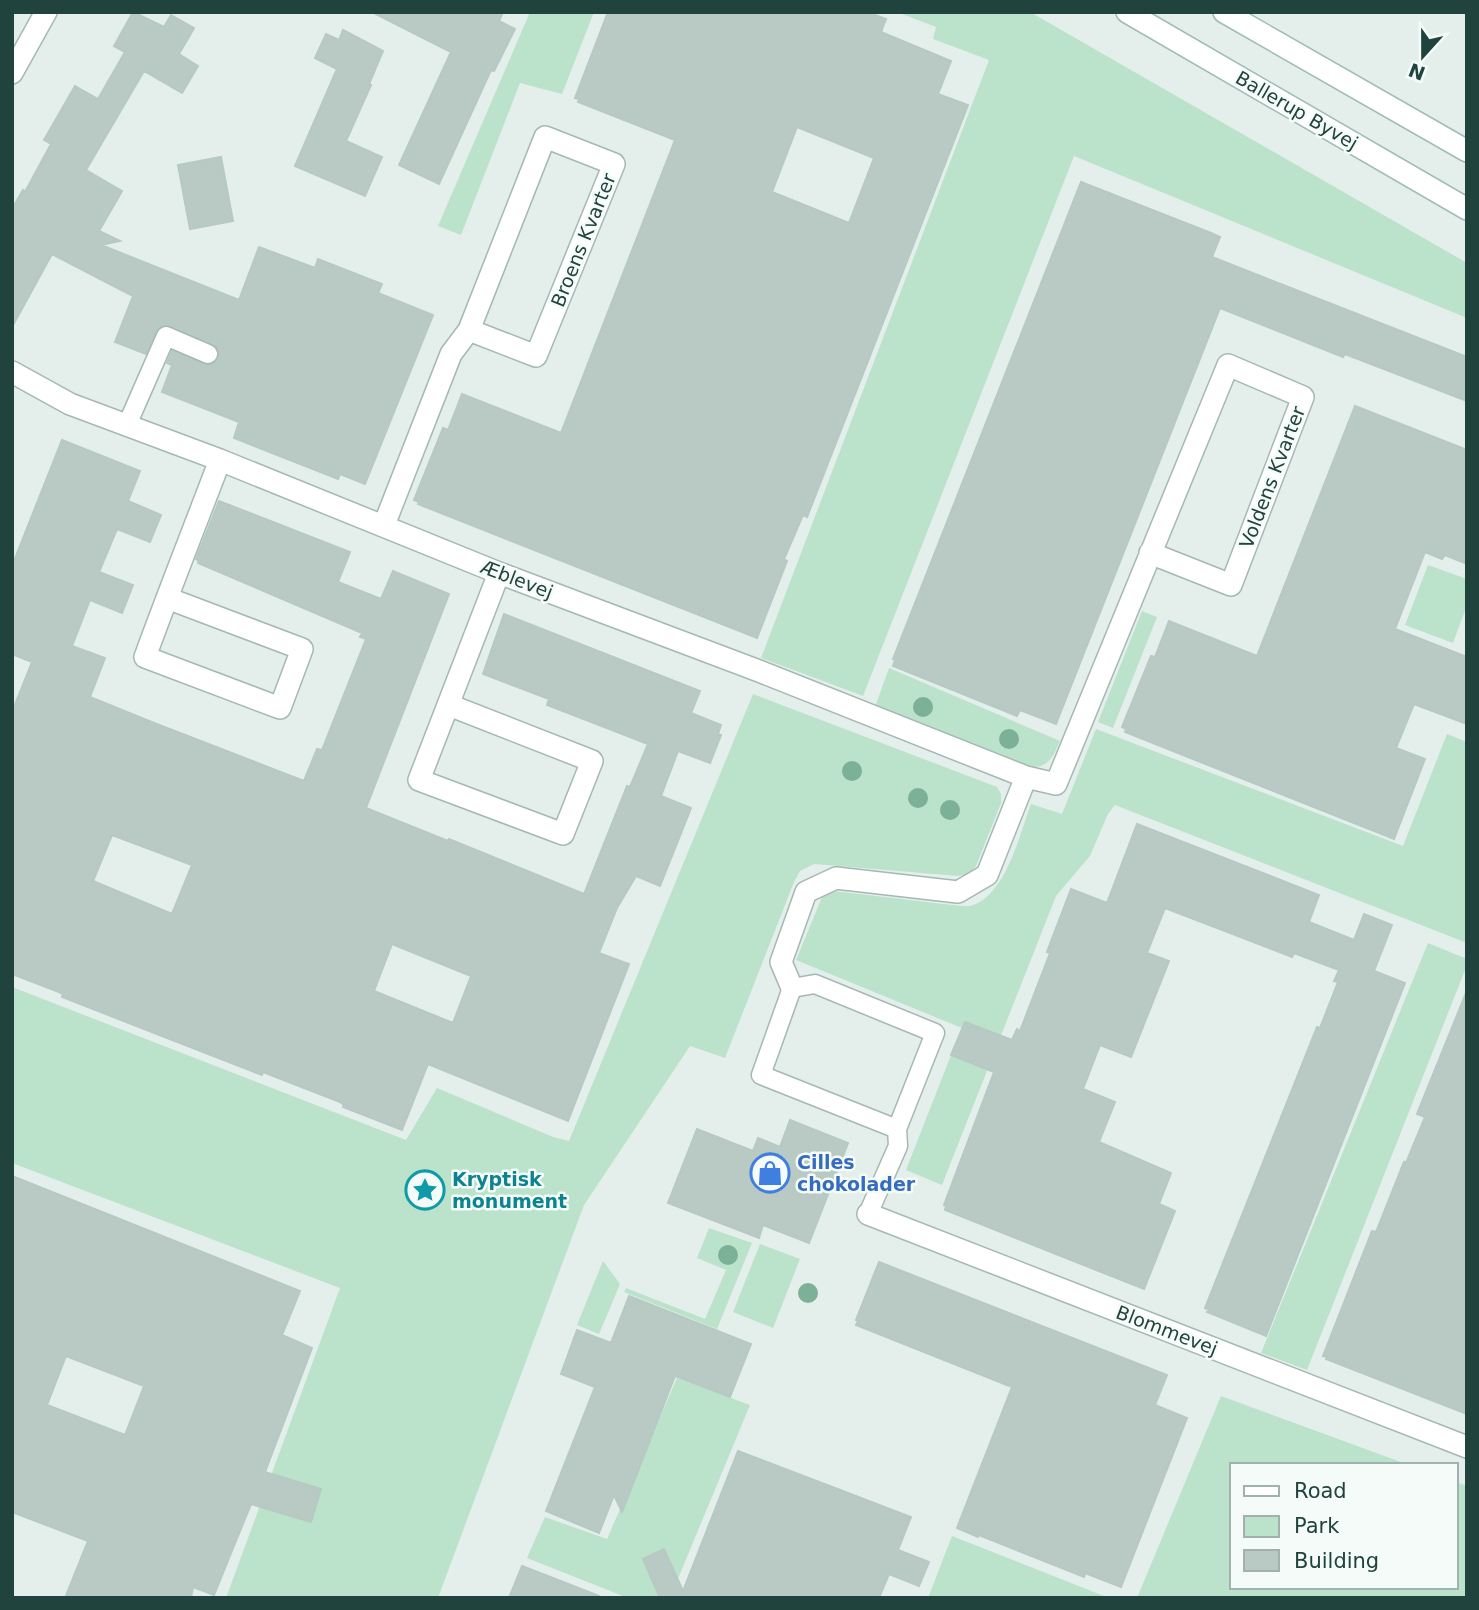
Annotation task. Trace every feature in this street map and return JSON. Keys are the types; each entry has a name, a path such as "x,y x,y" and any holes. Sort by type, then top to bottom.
{"street":[{"path":"12,73 46,12"},
{"name":"Ballerup Byvej","path":"1127,12 1467,209"},
{"path":"1224,12 1467,151"},
{"name":"Broens Kvarter","path":"384,525 451,354 469,330 545,136 614,164 536,356 469,330"},
{"name":"Voldens Kvarter","path":"1026,777 1056,783 1150,553 1228,365 1303,397 1231,585 1150,553"},
{"name":"Æblevej","path":"12,372 69,404 220,460 499,573 759,671 1026,777"},
{"path":"167,598 302,649 280,708 145,657 167,598 220,460"},
{"path":"449,705 592,761 563,834 419,780 499,573"},
{"path":"792,988 782,962 806,892 836,878 958,892 988,875 1026,777"},
{"name":"Blommevej","path":"868,1214 1467,1447"}],"lane":[{"path":"127,425 166,336 208,354"},
{"path":"868,1214 898,1146 897,1129 935,1033 815,984 792,988 761,1075 897,1129"}],"green space":[{"path":"530,12 594,12 562,94 520,83 461,235 438,226"},
{"path":"897,12 1030,12 1467,263 1467,318 1074,156 863,696 761,658 989,60 933,39 936,27"},
{"path":"1428,565 1467,579 1467,605 1453,643 1405,625"},
{"path":"1142,611 1157,617 1113,728 1098,722"},
{"path":"889,668 1060,741 1055,752 1045,764 1028,767 875,707"},
{"path":"753,694 997,787 1001,794 1001,803 976,866 969,874 958,876 814,864 800,871 725,1058 690,1046 584,1205 438,1598 226,1598 340,1288 12,1163 12,987 406,1140 437,1088 553,1137 569,1141"},
{"path":"1096,729 1403,846 1447,734 1467,742 1467,943 1115,805 1108,814 1090,856 1056,896 942,1185 906,1170 951,1055 978,1065 991,1032 965,1022 962,1028 796,960 825,890 963,906 982,901 1002,878 1031,804 1062,814"},
{"path":"1428,943 1467,959 1467,965 1307,1370 1261,1353"},
{"path":"709,1228 752,1243 717,1329 624,1292 626,1288 705,1319 726,1270 697,1258"},
{"path":"760,1244 800,1259 773,1328 733,1312"},
{"path":"603,1261 620,1284 599,1334 577,1325"},
{"path":"677,1378 750,1405 670,1598 628,1598 527,1558 545,1517 607,1539"},
{"path":"1221,1396 1404,1463 1230,1463 1230,1589 1458,1589 1458,1483 1467,1486 1467,1598 1137,1598"},
{"path":"952,1536 1109,1598 928,1598"}],"building":[{"path":"133,12 164,27 171,15 194,28 179,54 198,66 182,93 144,71 86,170 122,191 99,231 120,241 101,245 239,300 259,247 315,268 318,259 382,284 378,293 433,315 365,484 340,474 338,479 234,438 239,422 162,392 172,365 167,363 172,351 209,365 219,358 217,347 165,325 156,331 146,354 115,342 133,296 52,254 12,327 12,209 23,190 25,192 51,144 44,140 75,86 98,99 125,52 114,46"},
{"path":"372,12 503,12 499,21 515,29 494,71 491,70 439,184 399,165 451,52"},
{"path":"608,12 867,12 886,19 881,32 951,61 938,94 968,105 807,517 803,515 784,559 787,561 757,638 418,504 419,502 414,500 443,428 448,430 462,394 561,433 675,140 578,102 579,99 575,98","holes":["797,127 874,158 849,223 772,192"]},
{"path":"343,30 383,51 346,141 382,157 365,196 295,166 337,69 315,58 326,34 339,40"},
{"path":"221,157 233,221 190,229 178,165"},
{"path":"1081,182 1220,237 1212,257 1467,357 1467,401 1345,354 1343,357 1220,308 1056,724 1020,710 1017,716 893,666 893,659"},
{"path":"1355,406 1467,450 1467,564 1445,555 1442,559 1425,552 1395,629 1467,657 1467,724 1414,704 1396,748 1425,759 1394,839 1125,732 1126,729 1122,727 1151,656 1155,657 1169,621 1257,656"},
{"path":"62,440 140,471 128,501 161,515 150,542 117,529 99,572 133,585 122,613 90,600 72,646 105,658 90,697 304,781 317,749 322,750 366,639 360,637 362,633 198,563 196,559 219,501 350,552 338,582 381,599 393,571 449,594 366,808 584,894 627,786 630,787 648,744 547,705 549,699 483,674 504,614 700,691 691,713 721,725 718,734 721,735 710,763 678,751 661,796 691,808 660,886 636,876 617,908 599,953 629,964 568,1121 428,1064 402,1130 343,1107 340,1102 263,1072 262,1075 62,997 63,994 59,992 12,974 12,712 32,662 12,654 12,566","holes":["112,835 192,865 172,914 93,881","392,944 471,976 453,1023 374,991"]},
{"path":"1137,824 1319,895 1309,922 1354,940 1364,914 1392,925 1374,971 1405,983 1266,1336 1207,1312 1209,1310 1205,1308 1317,1027 1320,1028 1338,982 1334,981 1339,970 1294,953 1292,957 1165,908 1147,953 1169,961 1131,1057 1100,1045 1083,1089 1115,1102 1099,1142 1171,1173 1159,1204 1175,1211 1144,1289 945,1210 944,1205 994,1072 951,1055 965,1022 1012,1040 1017,1029 1020,1031 1071,889 1107,903"},
{"path":"1466,993 1467,1414 1323,1356 1372,1231 1376,1232 1425,1117 1417,1114"},
{"path":"790,1120 848,1143 809,1243 763,1225 759,1238 668,1203 697,1129 753,1151 758,1138 780,1147"},
{"path":"12,1176 300,1291 282,1335 312,1348 265,1472 321,1489 311,1522 251,1504 214,1595 193,1587 191,1598 65,1598 88,1541 12,1512","holes":["66,1356 144,1386 125,1435 47,1405"]},
{"path":"879,1262 1167,1375 1155,1405 1187,1418 1121,1587 1085,1573 1084,1577 957,1528 1012,1387 856,1325"},
{"path":"629,1296 751,1344 730,1397 675,1376 622,1512 614,1495 599,1533 546,1511 595,1387 561,1374 577,1330 611,1343"},
{"path":"738,1451 911,1517 898,1550 929,1562 919,1586 889,1574 879,1598 660,1598 643,1559 664,1549 683,1591"},
{"path":"522,1566 599,1596 599,1598 509,1598"}],"place":[{"name":"Cilles chokolader","path":"770,1173"},
{"name":"Kryptisk monument","path":"425,1190"}]}
